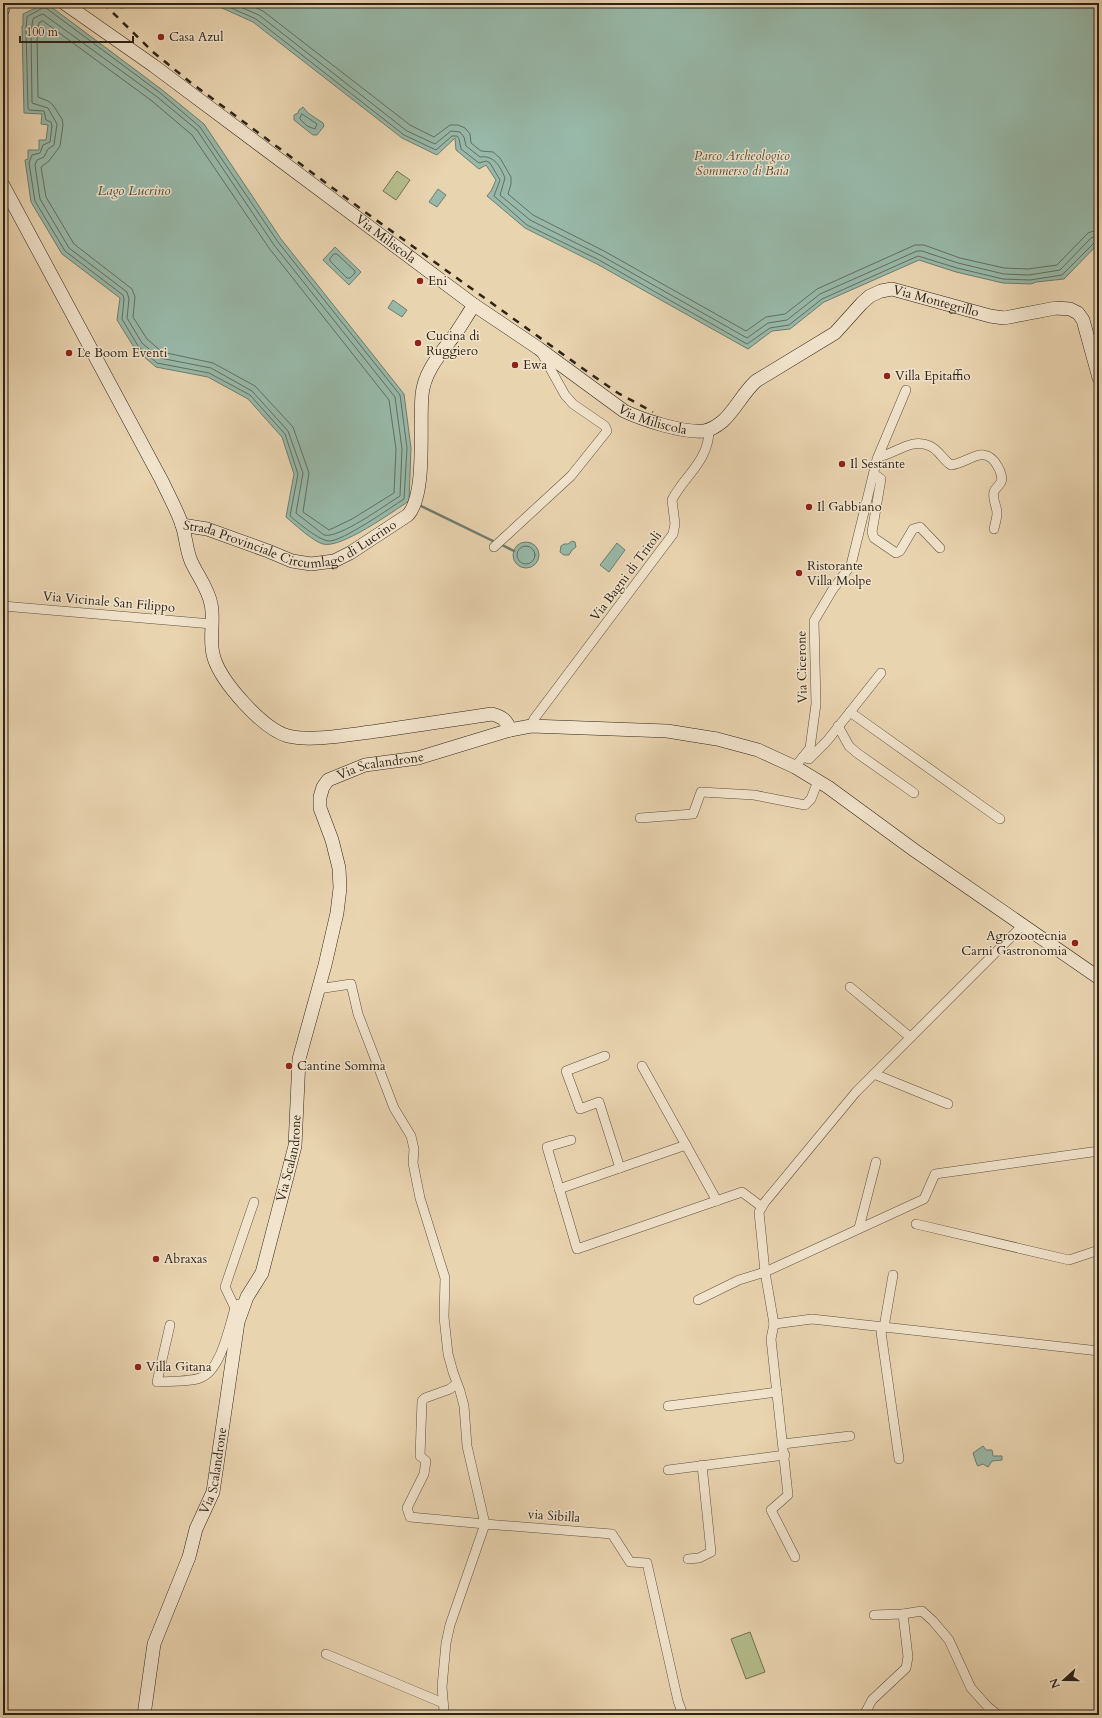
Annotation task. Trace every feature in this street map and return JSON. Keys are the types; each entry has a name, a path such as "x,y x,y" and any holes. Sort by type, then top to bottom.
{"street":[{"path":"3,9 4,3"},
{"name":"Via Miliscola","path":"64,3 154,66 474,305 538,348 624,411 639,418 680,428 703,431 709,430"},
{"name":"Strada Provinciale Circumlago di Lucrino","path":"3,185 162,481 182,525 207,529 292,561 310,564 334,561 350,553 408,515 415,505 419,479 422,393 427,374 474,305"},
{"name":"Via Montegrillo","path":"709,430 724,420 756,381 835,333 870,296 880,291 892,289 990,316 1004,318 1056,308 1070,308 1078,313 1083,320 1099,378"},
{"path":"498,545 571,476 607,431 605,426 569,399 538,348"},
{"path":"555,377 567,369"},
{"name":"Via Cicerone","path":"799,762 810,748 816,704 814,621 833,589 851,565 878,457 906,390"},
{"name":"Via Bagni di Tritoli","path":"531,726 534,719 673,534 674,524 672,500 694,471 706,446 709,430"},
{"path":"878,457 914,443 921,443 930,446 938,451 947,462 951,464 961,462 974,456 989,456 996,464 1002,478 1001,482 994,490 993,498 997,513 994,529"},
{"path":"874,474 881,479 872,532 874,538 896,553 900,552 913,529 920,527 940,548"},
{"path":"182,525 191,560 208,593 212,606 210,636 214,658 226,682 263,721 275,730 287,736 301,738 348,735 492,714 500,716 508,721 510,730"},
{"name":"Via Vicinale San Filippo","path":"3,606 212,624"},
{"path":"799,762 809,759 850,712 881,673"},
{"path":"850,712 1000,819"},
{"name":"Via Scalandrone","path":"144,1715 154,1644 189,1557 196,1529 213,1492 238,1322 247,1297 262,1273 295,1146 299,1059 337,913 340,888 339,868 332,840 320,808 320,797 323,787 328,780 365,765 418,758 510,730 531,726 667,731 717,739 799,762 818,780 1099,978"},
{"path":"838,726 849,746 914,793"},
{"path":"640,818 693,814 701,792 754,795 805,804 811,799 818,780"},
{"path":"795,1557 771,1510 788,1495 785,1456 771,1339 774,1324 765,1272 759,1212 856,1092 1023,925"},
{"path":"318,989 351,984 358,1014 389,1095 399,1118 411,1136 414,1149 412,1163 420,1198 445,1278 444,1317 448,1354 464,1406 467,1446 485,1524 449,1631 442,1688 444,1711 446,1715"},
{"path":"850,987 910,1037"},
{"path":"605,1056 566,1072 580,1109 599,1102 620,1168"},
{"path":"642,1066 717,1201"},
{"path":"874,1074 948,1104"},
{"path":"571,1140 547,1147 577,1248 742,1192 762,1207"},
{"path":"560,1189 686,1145"},
{"path":"698,1300 739,1280 765,1272 924,1199 935,1174 1099,1150"},
{"path":"859,1228 876,1162"},
{"path":"235,1308 225,1287 254,1202"},
{"path":"916,1224 1069,1260 1099,1250"},
{"path":"893,1275 884,1327 881,1332 899,1459"},
{"path":"170,1325 157,1382 200,1378 212,1371 218,1361 235,1308 247,1297"},
{"path":"774,1324 812,1319 1099,1351"},
{"path":"457,1383 450,1389 425,1398 422,1401 420,1456 426,1461 424,1474 407,1508 410,1517 485,1524"},
{"path":"668,1406 777,1392"},
{"path":"783,1444 850,1436"},
{"path":"668,1470 785,1456"},
{"path":"688,1559 699,1558 711,1552 702,1465"},
{"name":"via Sibilla","path":"485,1524 612,1534 630,1562 647,1563 678,1701 683,1715"},
{"path":"874,1615 903,1614 922,1611 933,1621 949,1640 972,1688 988,1707 998,1715"},
{"path":"864,1715 872,1700 906,1668 908,1657 903,1614"},
{"path":"326,1654 443,1703"}],"green space":[{"path":"397,171 410,180 396,200 383,191"},
{"path":"750,1632 765,1672 746,1679 731,1639"}],"water":[{"name":"Lago Lucrino","path":"46,3 161,89 204,124 281,239 404,394 411,448 409,501 379,521 342,541 331,544 323,544 309,536 286,517 294,474 282,437 248,399 208,377 156,367 135,349 117,320 120,298 62,254 31,202 25,160 28,159 28,150 39,150 39,140 46,140 48,125 41,124 42,114 24,113 23,14"},
{"name":"Parco Archeologico Sommerso di Baia","path":"211,3 1099,3 1099,243 1064,279 1036,282 1031,284 1003,283 956,272 919,260 824,302 790,329 772,331 748,349 597,264 525,228 487,196 496,180 486,165 479,169 456,150 455,138 437,155 402,138 253,22"},
{"path":"303,107 308,113 323,123 324,126 317,135 313,135 294,120 294,115"},
{"path":"438,189 446,195 437,207 429,202"},
{"path":"335,247 361,272 349,285 323,260"},
{"path":"393,300 407,310 402,317 388,308"},
{"path":"572,541 575,542 576,547 569,555 564,555 560,552 561,546"},
{"path":"526,542 535,546 539,555 535,564 526,568 517,564 513,555 517,546"},
{"path":"617,543 625,550 609,572 600,565"},
{"path":"983,1446 986,1450 992,1450 993,1456 1002,1456 1002,1460 992,1461 988,1467 983,1464 978,1466 973,1453"}],"waterway":[{"path":"122,5 127,3"},
{"path":"419,505 495,542"},
{"path":"500,544 514,551"}],"railway":[{"path":"103,3 153,52 190,82 365,212 582,368 618,393 653,412"}],"place":[{"name":"Casa Azul","path":"161,37"},
{"name":"Eni","path":"420,281"},
{"name":"Cucina di Ruggiero","path":"418,343"},
{"name":"Le Boom Eventi","path":"69,353"},
{"name":"Ewa","path":"515,365"},
{"name":"Villa Epitaffio","path":"887,376"},
{"name":"Il Sestante","path":"842,464"},
{"name":"Il Gabbiano","path":"809,507"},
{"name":"Ristorante Villa Molpe","path":"799,573"},
{"name":"Agrozootecnia Carni Gastronomia","path":"1075,943"},
{"name":"Cantine Somma","path":"289,1066"},
{"name":"Abraxas","path":"156,1259"},
{"name":"Villa Gitana","path":"138,1367"}]}
